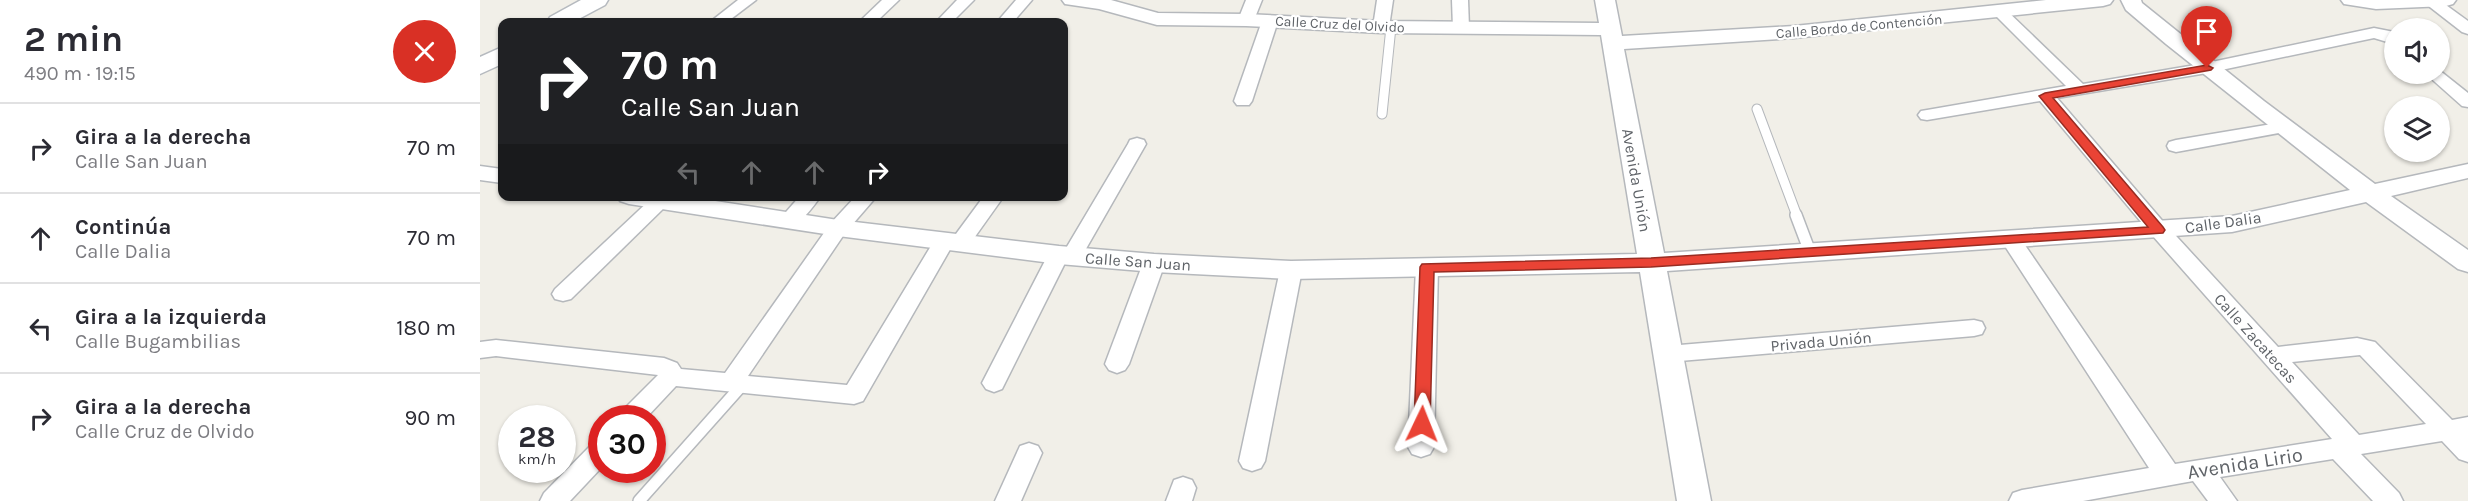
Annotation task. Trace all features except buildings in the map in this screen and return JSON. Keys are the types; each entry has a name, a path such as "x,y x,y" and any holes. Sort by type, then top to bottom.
{"main road":[{"path":"565,18 597,0"},
{"path":"480,67 498,56"}],"street":[{"path":"723,18 748,0"},
{"path":"871,18 891,0"},
{"path":"948,18 966,0"},
{"path":"1008,18 1024,0"},
{"name":"Calle Cruz del Olvido","path":"1072,0 1100,3 1157,20 1246,20 1612,36"},
{"path":"1246,20 1254,0"},
{"path":"1385,0 1386,27"},
{"path":"1460,0 1461,28"},
{"name":"Avenida Unión","path":"1605,0 1694,501"},
{"name":"Calle Bordo de Contención","path":"1612,36 1794,32 2103,0"},
{"path":"2131,0 2133,6 2207,68 2368,193 2468,262"},
{"path":"2351,0 2376,3 2446,0"},
{"path":"2430,0 2468,28"},
{"path":"1999,11 2080,90"},
{"path":"1243,100 1270,21"},
{"path":"1927,116 2207,68 2374,33 2384,36"},
{"path":"2446,84 2468,102"},
{"name":"Calle Zacatecas","path":"2045,96 2159,230 2271,356 2390,501"},
{"path":"2176,146 2284,127"},
{"path":"994,383 1066,255 1137,144"},
{"path":"480,173 498,175"},
{"name":"Calle Dalia","path":"1651,263 2232,224 2368,193 2466,174"},
{"name":"Calle San Juan","path":"654,201 838,228 1154,263 1291,270 1651,263"},
{"path":"789,220 806,201"},
{"path":"736,384 838,228 862,201"},
{"path":"671,377 854,395 952,242 989,201"},
{"path":"563,294 659,202"},
{"path":"2011,240 2168,475"},
{"path":"1117,364 1154,263"},
{"path":"1421,447 1427,267"},
{"path":"1252,461 1291,270"},
{"name":"Privada Unión","path":"1668,354 1974,328"},
{"path":"2271,356 2356,346 2367,348 2457,429 2468,452"},
{"path":"481,350 496,348 664,367 669,369 671,377"},
{"path":"644,405 671,377"},
{"name":"Avenida Lirio","path":"2022,501 2168,475 2457,429"},
{"path":"1008,501 1029,453"},
{"path":"553,501 588,465"},
{"path":"2199,470 2224,501"}],"lane":[{"path":"1382,114 1386,27"},
{"path":"1757,109 1810,252"},
{"path":"639,501 736,384"}],"route":[{"path":"1422,424 1427,267 1651,263 2159,230 2045,96 2207,68"}]}
